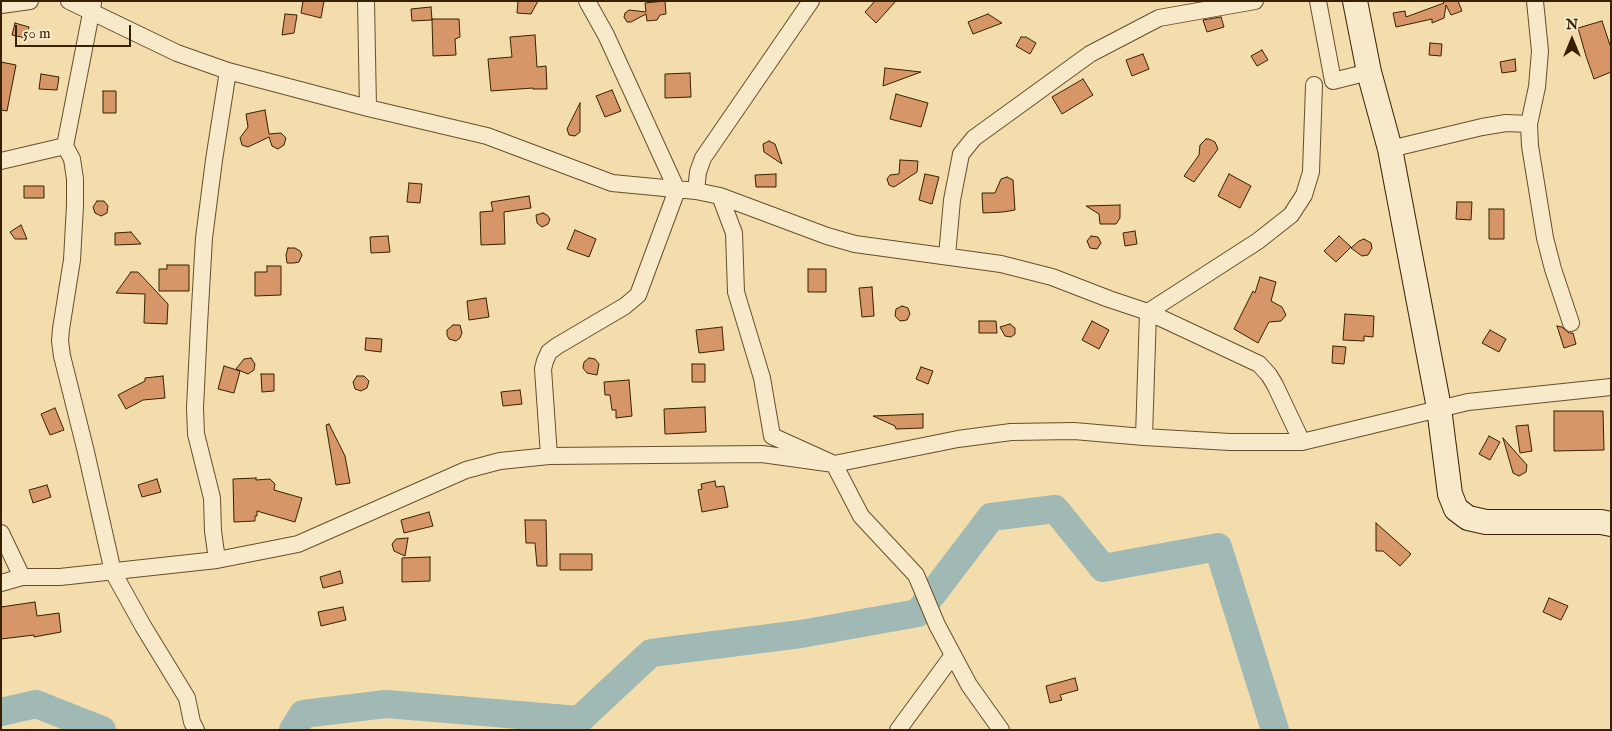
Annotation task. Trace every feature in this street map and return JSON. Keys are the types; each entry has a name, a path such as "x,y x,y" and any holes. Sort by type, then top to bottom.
{"street":[{"path":"1,5 30,1"},
{"path":"69,1 92,7 177,53 228,70 368,108 487,136 612,183 696,191 720,196 827,236 855,244 1001,264 1052,277 1148,312 1259,364 1275,385 1302,442"},
{"path":"366,1 368,108"},
{"path":"549,456 543,369 549,352 624,306 638,295 677,190 606,35 588,1"},
{"path":"696,191 698,172 703,158 811,1"},
{"path":"947,256 952,200 961,154 974,138 1090,54 1159,18 1255,1"},
{"path":"1318,1 1334,81 1369,72"},
{"path":"1355,1 1369,72 1390,149 1439,408 1450,494 1456,509 1468,518 1486,522 1601,522 1611,524"},
{"path":"1535,1 1540,51 1537,87 1529,124 1530,146 1544,238 1571,323"},
{"path":"92,7 65,146 72,159 75,179 75,206 72,260 61,329 62,356 113,572 187,698 192,722 196,730"},
{"path":"217,560 213,531 212,498 196,434 196,408 198,325 204,238 228,70"},
{"path":"1148,312 1258,241 1291,215 1304,195 1311,172 1314,85"},
{"path":"1390,149 1482,127 1506,123 1529,124"},
{"path":"1,161 65,146"},
{"path":"720,196 734,233 736,292 762,378 772,436 834,464 861,516 916,575 937,625 969,685 1001,730"},
{"path":"1144,437 1148,312"},
{"path":"1,583 22,577 60,578 217,560 298,544 466,470 500,461 549,456 762,454 834,464 958,440 1012,432 1074,432 1230,442 1302,442 1468,402 1611,387"},
{"path":"1,533 22,577"},
{"path":"898,730 953,655"}],"building":[{"path":"303,1 324,1 321,18 301,13"},
{"path":"518,1 538,1 531,14 517,13"},
{"path":"665,1 666,14 660,15 657,20 647,21 646,14 631,22 627,22 624,17 625,13 629,10 646,12 645,3"},
{"path":"875,1 896,1 876,23 865,12"},
{"path":"1443,1 1458,1 1462,11 1451,15 1446,5 1444,18 1432,23 1432,19 1396,27 1393,13 1405,11 1406,17 1444,3"},
{"path":"431,7 432,20 412,21 411,9"},
{"path":"285,14 297,15 294,33 282,35"},
{"path":"988,14 1002,23 973,34 968,22"},
{"path":"1221,17 1224,27 1207,32 1203,20"},
{"path":"432,19 459,19 460,37 455,39 456,55 433,56"},
{"path":"1602,21 1611,48 1611,72 1594,79 1578,28"},
{"path":"15,23 29,27 26,38 12,35"},
{"path":"535,35 537,67 546,66 547,89 491,91 488,59 512,57 510,37"},
{"path":"1021,37 1026,37 1036,43 1030,54 1016,46"},
{"path":"1430,43 1442,44 1441,56 1429,55"},
{"path":"1262,50 1268,60 1257,66 1251,56"},
{"path":"1143,54 1149,69 1132,76 1126,60"},
{"path":"1515,59 1516,71 1502,73 1500,62"},
{"path":"1,62 16,65 7,111 1,110"},
{"path":"885,68 921,72 883,86"},
{"path":"690,73 691,97 665,98 665,74"},
{"path":"41,74 59,77 57,90 39,89"},
{"path":"1083,79 1093,95 1062,114 1052,97"},
{"path":"612,90 621,111 605,117 596,96"},
{"path":"103,91 116,91 116,113 103,113"},
{"path":"896,94 928,103 921,127 890,119"},
{"path":"580,103 580,132 575,136 569,135 567,129"},
{"path":"265,110 269,134 281,133 286,138 284,145 278,149 272,146 269,137 248,147 242,145 240,138 248,127 246,114"},
{"path":"1206,139 1215,142 1218,149 1194,182 1184,176 1199,155 1200,145"},
{"path":"769,141 775,144 782,164 764,152 763,144"},
{"path":"900,160 918,161 917,172 894,187 889,185 887,179 890,175 899,174"},
{"path":"776,174 776,187 756,187 755,175"},
{"path":"925,174 939,177 932,204 919,200"},
{"path":"1229,174 1251,186 1240,208 1218,196"},
{"path":"1007,177 1013,180 1015,210 983,213 982,193 995,193 1001,179"},
{"path":"409,183 422,184 420,203 407,202"},
{"path":"24,186 44,186 44,198 24,198"},
{"path":"529,196 531,208 504,212 505,244 481,245 480,212 493,211 491,202"},
{"path":"97,201 104,201 108,206 107,213 101,216 95,213 93,207"},
{"path":"1457,202 1472,202 1471,220 1456,219"},
{"path":"1120,205 1120,218 1116,224 1100,224 1099,214 1086,206"},
{"path":"1489,209 1504,209 1504,239 1489,239"},
{"path":"543,213 550,219 548,224 542,227 537,223 536,215"},
{"path":"21,225 27,239 15,239 10,232"},
{"path":"575,230 596,239 589,257 567,249"},
{"path":"1135,231 1137,244 1125,246 1123,233"},
{"path":"131,232 141,244 115,245 115,233"},
{"path":"388,236 390,252 371,253 370,237"},
{"path":"1091,236 1098,237 1101,243 1097,249 1090,248 1087,241"},
{"path":"1339,236 1351,247 1336,262 1324,251"},
{"path":"1364,239 1371,243 1372,248 1368,255 1362,256 1351,248"},
{"path":"288,248 295,248 300,251 302,255 299,262 287,263 286,255"},
{"path":"167,265 189,265 189,291 159,291 159,269 167,269"},
{"path":"267,266 281,266 281,295 255,296 255,272 267,272"},
{"path":"808,269 826,269 826,292 808,292"},
{"path":"131,272 138,272 168,304 167,324 144,323 145,294 116,293"},
{"path":"1260,277 1276,282 1271,301 1282,307 1286,315 1281,321 1269,322 1258,343 1234,329 1253,291 1255,293"},
{"path":"872,287 874,316 862,317 859,288"},
{"path":"486,298 489,317 469,320 467,301"},
{"path":"902,306 908,308 910,314 907,320 900,321 895,316 896,309"},
{"path":"1345,314 1374,316 1373,337 1364,336 1364,341 1343,340"},
{"path":"979,321 996,321 997,333 979,333"},
{"path":"1092,321 1109,330 1099,349 1082,340"},
{"path":"1010,324 1015,328 1015,334 1011,337 1005,336 1000,327"},
{"path":"453,325 460,325 462,333 456,341 449,339 447,335 447,330"},
{"path":"1557,326 1562,327 1569,333 1573,333 1576,344 1564,348"},
{"path":"722,327 724,350 699,353 696,330"},
{"path":"1490,330 1506,339 1499,352 1482,343"},
{"path":"366,338 382,339 381,352 365,350"},
{"path":"1333,346 1346,347 1344,364 1332,363"},
{"path":"251,358 255,364 254,370 248,374 236,369 244,359"},
{"path":"589,358 595,359 599,364 597,375 587,373 583,368 584,362"},
{"path":"692,364 705,364 705,382 692,382"},
{"path":"224,366 240,371 234,393 218,389"},
{"path":"921,367 933,371 928,384 916,379"},
{"path":"261,374 274,374 274,391 262,392"},
{"path":"163,376 165,398 143,400 126,409 118,395 145,381 145,378"},
{"path":"357,376 364,376 369,381 367,388 361,391 355,389 353,382"},
{"path":"629,380 632,416 616,418 616,410 612,410 610,395 605,395 604,382"},
{"path":"520,390 522,404 503,406 501,392"},
{"path":"705,407 706,432 665,434 664,409"},
{"path":"55,408 64,430 50,435 41,414"},
{"path":"1554,411 1603,411 1604,450 1554,451"},
{"path":"923,414 923,428 896,429 895,426 873,416"},
{"path":"329,424 345,456 350,483 336,485 326,425"},
{"path":"1528,425 1532,451 1520,453 1516,426"},
{"path":"1489,436 1500,442 1490,460 1479,454"},
{"path":"1503,438 1527,465 1526,472 1519,476 1513,473"},
{"path":"256,478 256,480 270,479 275,484 274,490 302,498 295,522 257,511 255,521 234,522 233,479"},
{"path":"157,479 161,492 142,497 138,485"},
{"path":"715,481 716,487 724,486 728,507 702,512 698,490 702,489 701,484"},
{"path":"47,485 51,497 33,503 29,490"},
{"path":"429,512 433,526 404,533 401,520"},
{"path":"525,520 546,520 547,566 537,566 535,543 526,543"},
{"path":"1376,523 1411,554 1400,566 1383,551 1376,551"},
{"path":"408,538 405,556 394,551 392,544 396,539"},
{"path":"560,554 592,554 592,570 560,570"},
{"path":"430,557 430,581 402,582 402,558"},
{"path":"340,571 343,583 323,588 320,577"},
{"path":"1549,598 1568,606 1561,620 1543,612"},
{"path":"35,602 37,616 59,613 61,632 34,637 34,635 1,639 1,607"},
{"path":"343,607 346,620 321,626 318,612"},
{"path":"1075,678 1078,690 1060,695 1062,700 1050,703 1046,686"}],"waterway":[{"path":"293,730 303,714 386,704 579,720 651,653 801,634 918,613 991,517 1055,509 1103,568 1218,547 1275,730"},
{"path":"1,712 36,704 102,730"}]}
